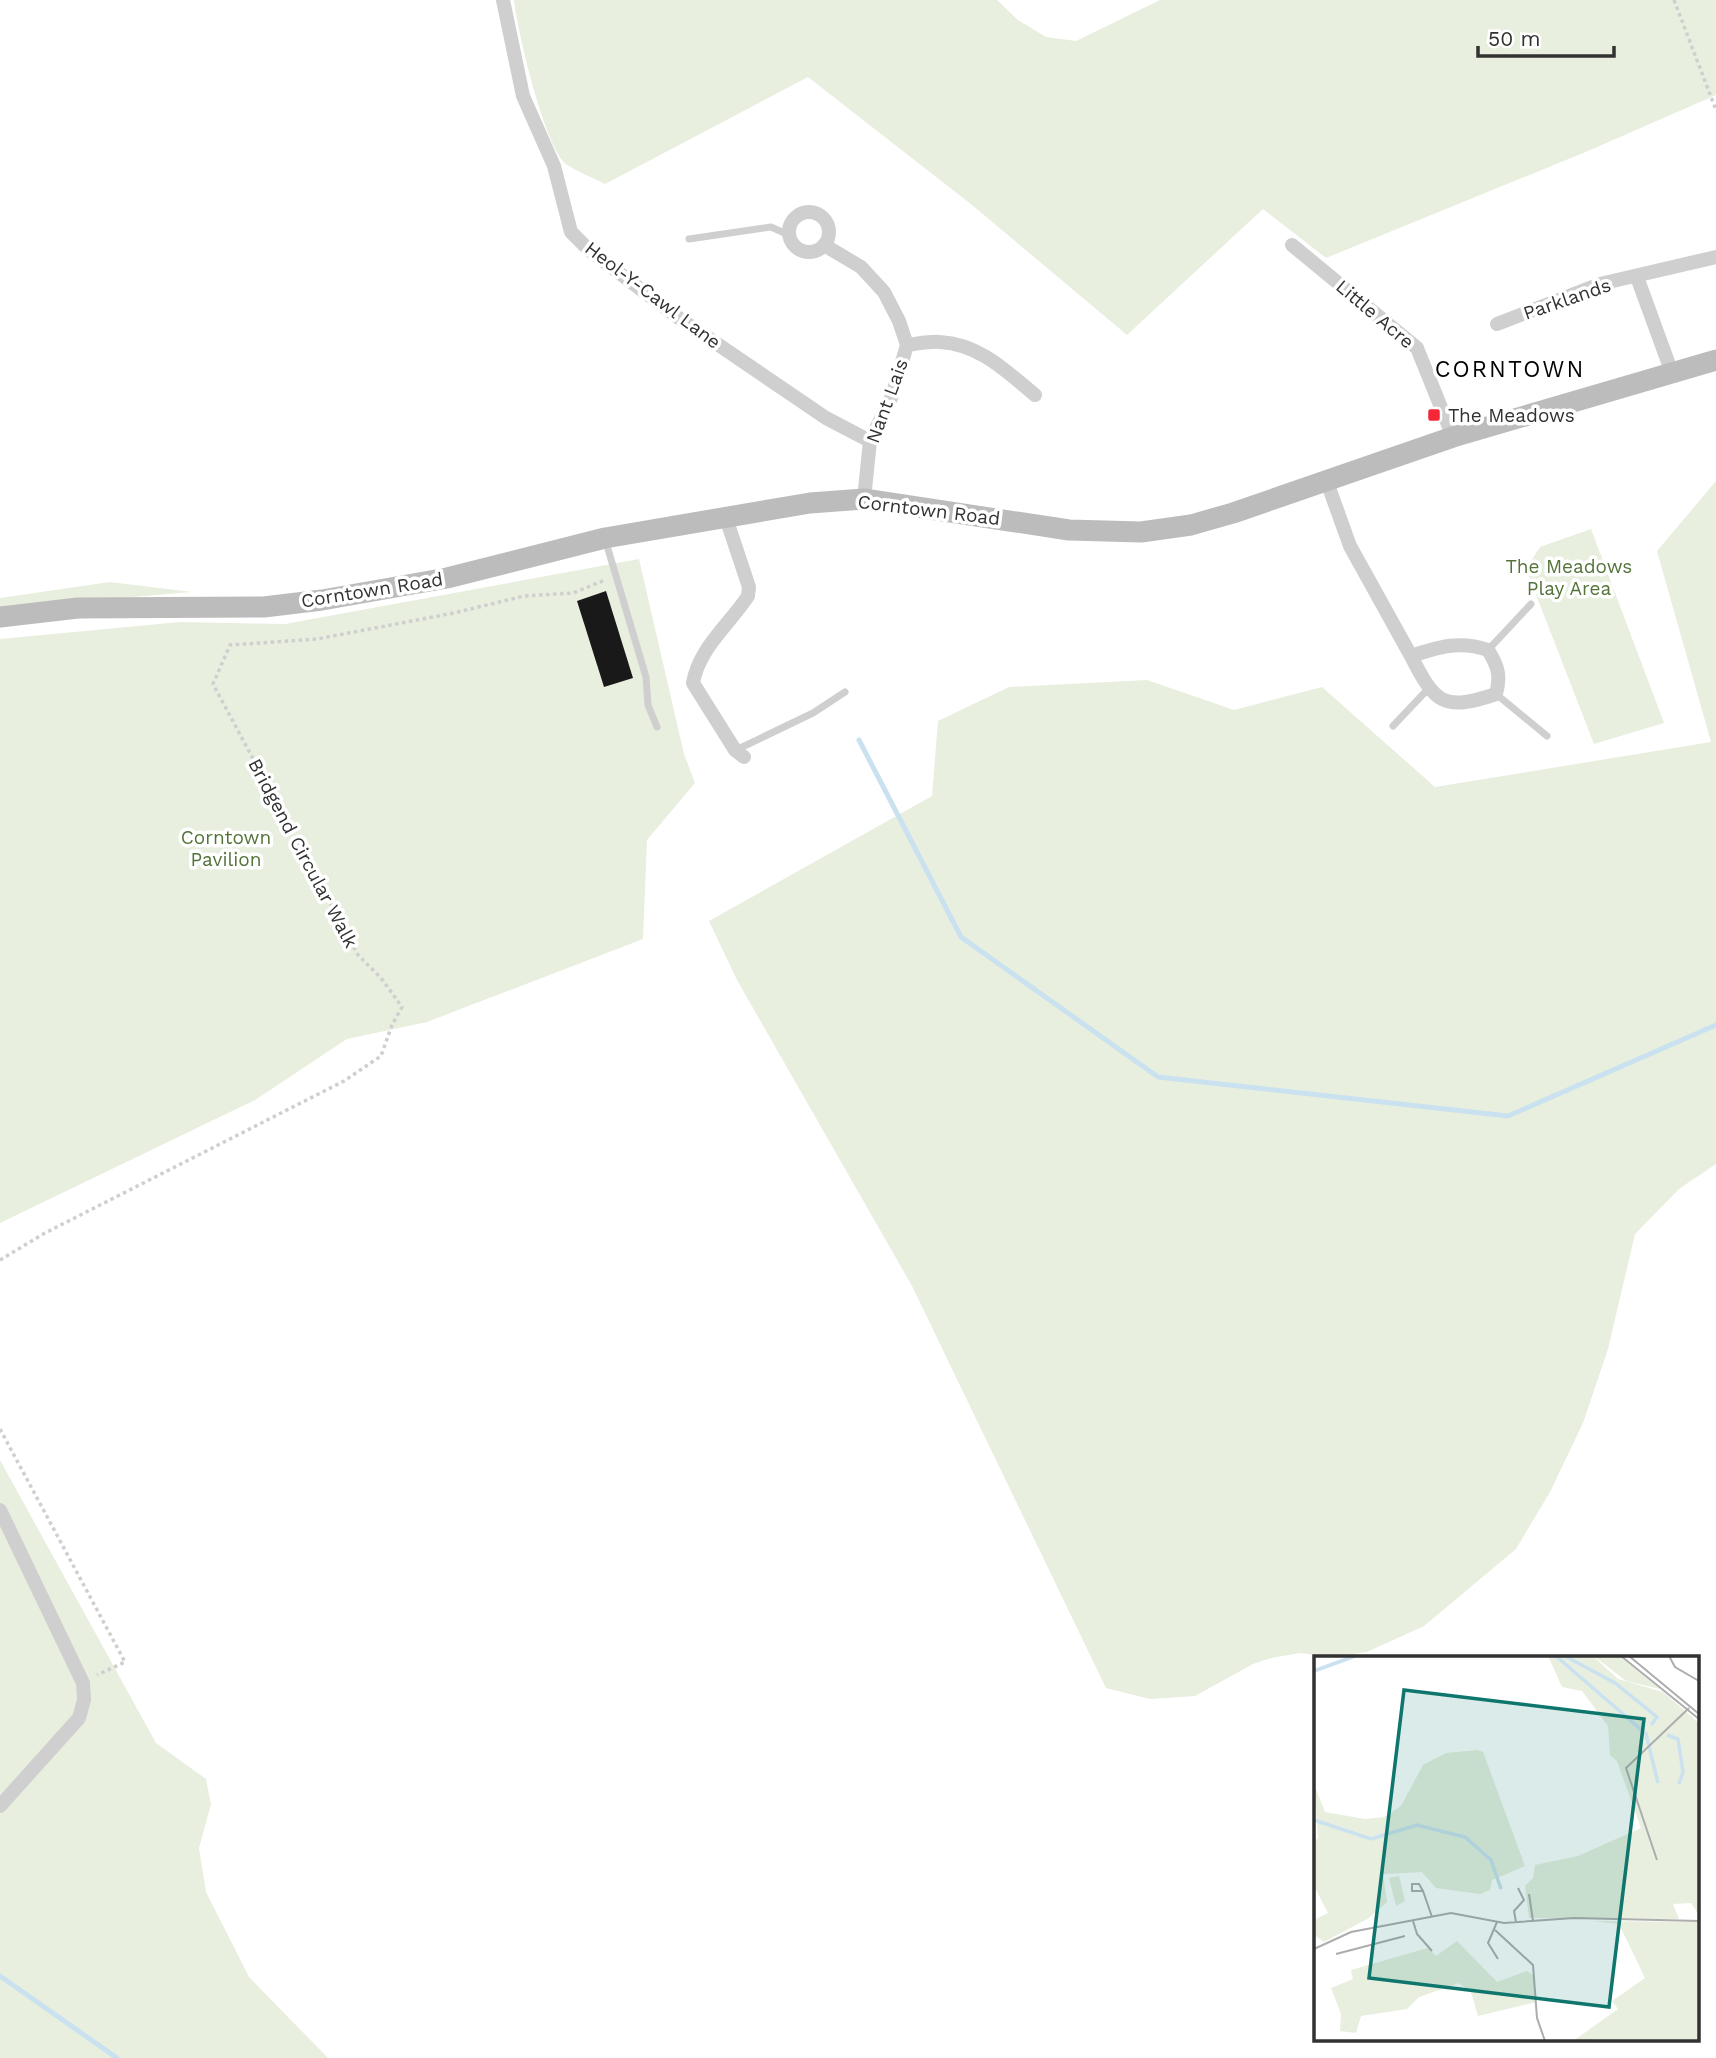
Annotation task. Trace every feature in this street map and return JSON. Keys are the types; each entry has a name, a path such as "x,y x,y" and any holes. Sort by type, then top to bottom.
{"main road":[{"name":"Corntown Road","path":"0,617 78,608 264,607 322,600 447,578 605,538 810,503 864,499 1069,530 1141,532 1191,525 1326,482 1453,437 1716,360"}],"street":[{"name":"Heol-Y-Cawl Lane","path":"503,0 523,96 554,166 571,232 589,250 676,316 826,418 870,441"},
{"path":"789,235 789,228 795,216 808,211 826,222 829,232 824,245"},
{"name":"Nant Lais","path":"789,235 793,244 805,251 812,252 824,245 861,267 884,292 899,321 907,345 892,396 870,441 864,499"},
{"name":"Little Acre","path":"1292,245 1417,348 1453,437"},
{"name":"Parklands","path":"1497,324 1600,284 1716,257"},
{"name":"Parklands","path":"1637,277 1672,373"},
{"name":"Nant Lais","path":"907,345 939,341 968,346 992,359 1035,395"},
{"path":"1326,482 1350,546 1428,689 1446,701 1468,704 1496,694 1500,681 1498,666 1488,650 1469,643 1436,648 1411,656"},
{"path":"726,518 750,587 748,596 705,650 696,668 693,683 739,753"},
{"path":"0,1510 83,1683 84,1700 79,1718 0,1806"}],"lane":[{"path":"689,239 771,227 789,235"},
{"path":"605,538 646,677 648,705 657,727"},
{"path":"1488,650 1531,604"},
{"path":"1393,726 1428,689"},
{"path":"739,753 813,713 845,692"},
{"path":"1496,694 1547,736"}],"path":[{"path":"1674,0 1716,110"},
{"name":"Bridgend Circular Walk","path":"0,1260 45,1233 344,1081 381,1056 401,1007 381,978 358,955 213,684 230,645 317,639 454,613 524,596 573,593 616,576"},
{"path":"0,1429 125,1661 83,1683"}],"green space":[{"path":"514,0 997,0 1018,20 1046,37 1076,41 1160,0 1716,0 1716,95 1588,151 1326,258 1263,209 1127,335 972,205 808,77 605,184 575,170 558,154 549,136 526,61"},
{"path":"1716,481 1716,1164 1679,1189 1635,1234 1608,1349 1583,1423 1550,1492 1516,1549 1424,1626 1367,1652 1339,1656 1300,1653 1271,1658 1253,1664 1195,1696 1150,1699 1106,1688 912,1286 737,980 709,921 932,796 938,721 1009,687 1147,680 1234,710 1322,687 1435,787 1711,742 1657,551"},
{"name":"The Meadows Play Area","path":"1591,529 1664,723 1594,744 1526,569 1540,547"},
{"name":"Corntown Pavilion","path":"639,559 684,754 695,783 647,840 643,939 427,1022 347,1039 255,1100 0,1223 0,639 180,622 285,624"},
{"path":"110,582 192,592 0,608 0,598"},
{"path":"0,1460 156,1743 206,1779 211,1804 199,1848 206,1892 249,1977 328,2058 0,2058"}],"building":[{"path":"606,591 633,678 604,687 577,601"}],"waterway":[{"path":"859,740 961,937 1158,1077 1508,1116 1716,1025"},
{"path":"0,1976 117,2058"}],"place":[{"name":"The Meadows","path":"1434,415"}],"district":[{"name":"CORNTOWN","path":"1510,369"}]}
